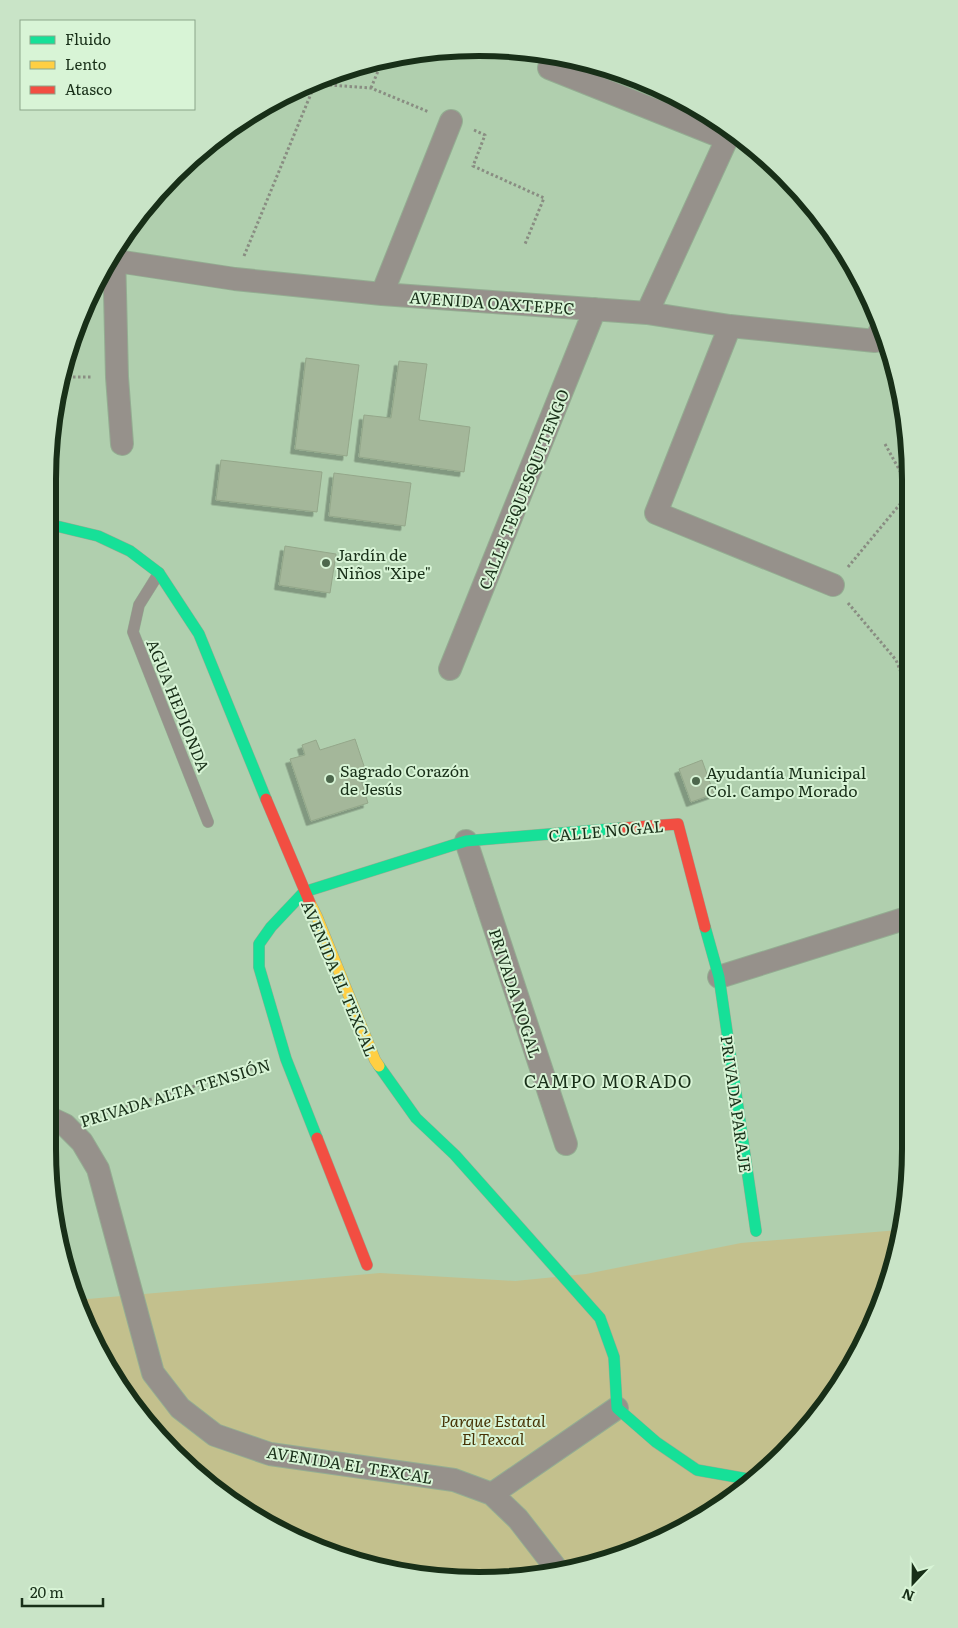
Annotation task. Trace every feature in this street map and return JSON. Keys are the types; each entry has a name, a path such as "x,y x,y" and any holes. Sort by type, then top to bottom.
{"street":[{"path":"549,68 720,132"},
{"path":"382,294 451,121"},
{"path":"647,313 728,138"},
{"name":"AVENIDA OAXTEPEC","path":"119,258 235,280 382,294 647,313 730,326 876,334"},
{"path":"113,267 117,377 122,444"},
{"name":"CALLE TEQUESQUITENGO","path":"450,669 595,309"},
{"path":"730,326 656,513 833,585"},
{"name":"AVENIDA EL TEXCAL","path":"56,526 98,536 130,551 159,573 199,634 304,892 317,917 374,1060 416,1118 455,1155 600,1318 614,1357 617,1408"},
{"name":"CALLE NOGAL","path":"304,892 466,841 678,824 719,977"},
{"name":"PRIVADA NOGAL","path":"466,841 566,1144"},
{"name":"PRIVADA ALTA TENSIÓN","path":"304,892 271,927 258,944 259,967 286,1059 367,1265"},
{"path":"719,977 902,920"},
{"name":"PRIVADA PARAJE","path":"719,977 756,1231"},
{"name":"AVENIDA EL TEXCAL","path":"56,1121 82,1142 98,1169 153,1373 180,1408 215,1435 270,1454 454,1480 492,1494 518,1519 554,1565"},
{"path":"492,1494 617,1408 656,1442 697,1470 743,1478"}],"lane":[{"name":"AGUA HEDIONDA","path":"159,573 139,605 132,632 208,822"}],"path":[{"path":"326,85 371,88 379,69"},
{"path":"235,280 312,90"},
{"path":"486,135 473,166 544,198 525,244"},
{"path":"885,444 902,475"},
{"path":"902,500 833,585 896,660 902,675"},
{"name":"PRIVADA ALTA TENSIÓN","path":"56,1121 286,1059"}],"green space":[{"name":"Parque Estatal El Texcal","path":"894,1230 870,1311 831,1384 797,1428 758,1467 714,1501 690,1515 641,1540 615,1549 561,1564 507,1571 451,1571 397,1564 370,1557 317,1540 244,1501 200,1467 161,1428 127,1384 100,1336 84,1299 380,1273 515,1281 586,1274 741,1243"}],"building":[{"path":"306,358 359,365 347,456 295,449"},
{"path":"399,361 427,364 419,420 470,427 464,472 359,457 364,415 391,418"},
{"path":"221,460 322,472 317,512 216,500"},
{"path":"334,473 411,483 405,526 329,516"},
{"path":"285,546 336,554 330,593 279,585"},
{"name":"Sagrado Corazón de Jesús","path":"355,739 368,778 361,780 368,803 311,821 290,759 305,755 302,745 316,740 320,750"},
{"name":"Ayudantía Municipal Col. Campo Morado","path":"702,760 714,794 691,802 679,769"}],"traffic: fast":[{"path":"56,526 98,536 130,551 159,573 199,634 266,799"},
{"path":"317,1138 286,1059 259,967 259,944 271,927 304,892 466,841 622,828"},
{"path":"705,927 719,977 756,1231"},
{"path":"379,1066 416,1118 455,1155 600,1318 614,1357 617,1408 656,1442 697,1470 743,1478"}],"traffic: slow":[{"path":"310,903 379,1066"}],"traffic: jam":[{"path":"266,799 310,903"},
{"path":"622,828 678,824 705,927"},
{"path":"317,1138 367,1265"}],"place":[{"name":"Jardín de Niños \"Xipe\"","path":"326,563"},
{"name":"Sagrado Corazón de Jesús","path":"330,779"},
{"name":"Ayudantía Municipal Col. Campo Morado","path":"696,781"}],"district":[{"name":"CAMPO MORADO","path":"608,1080"}]}
